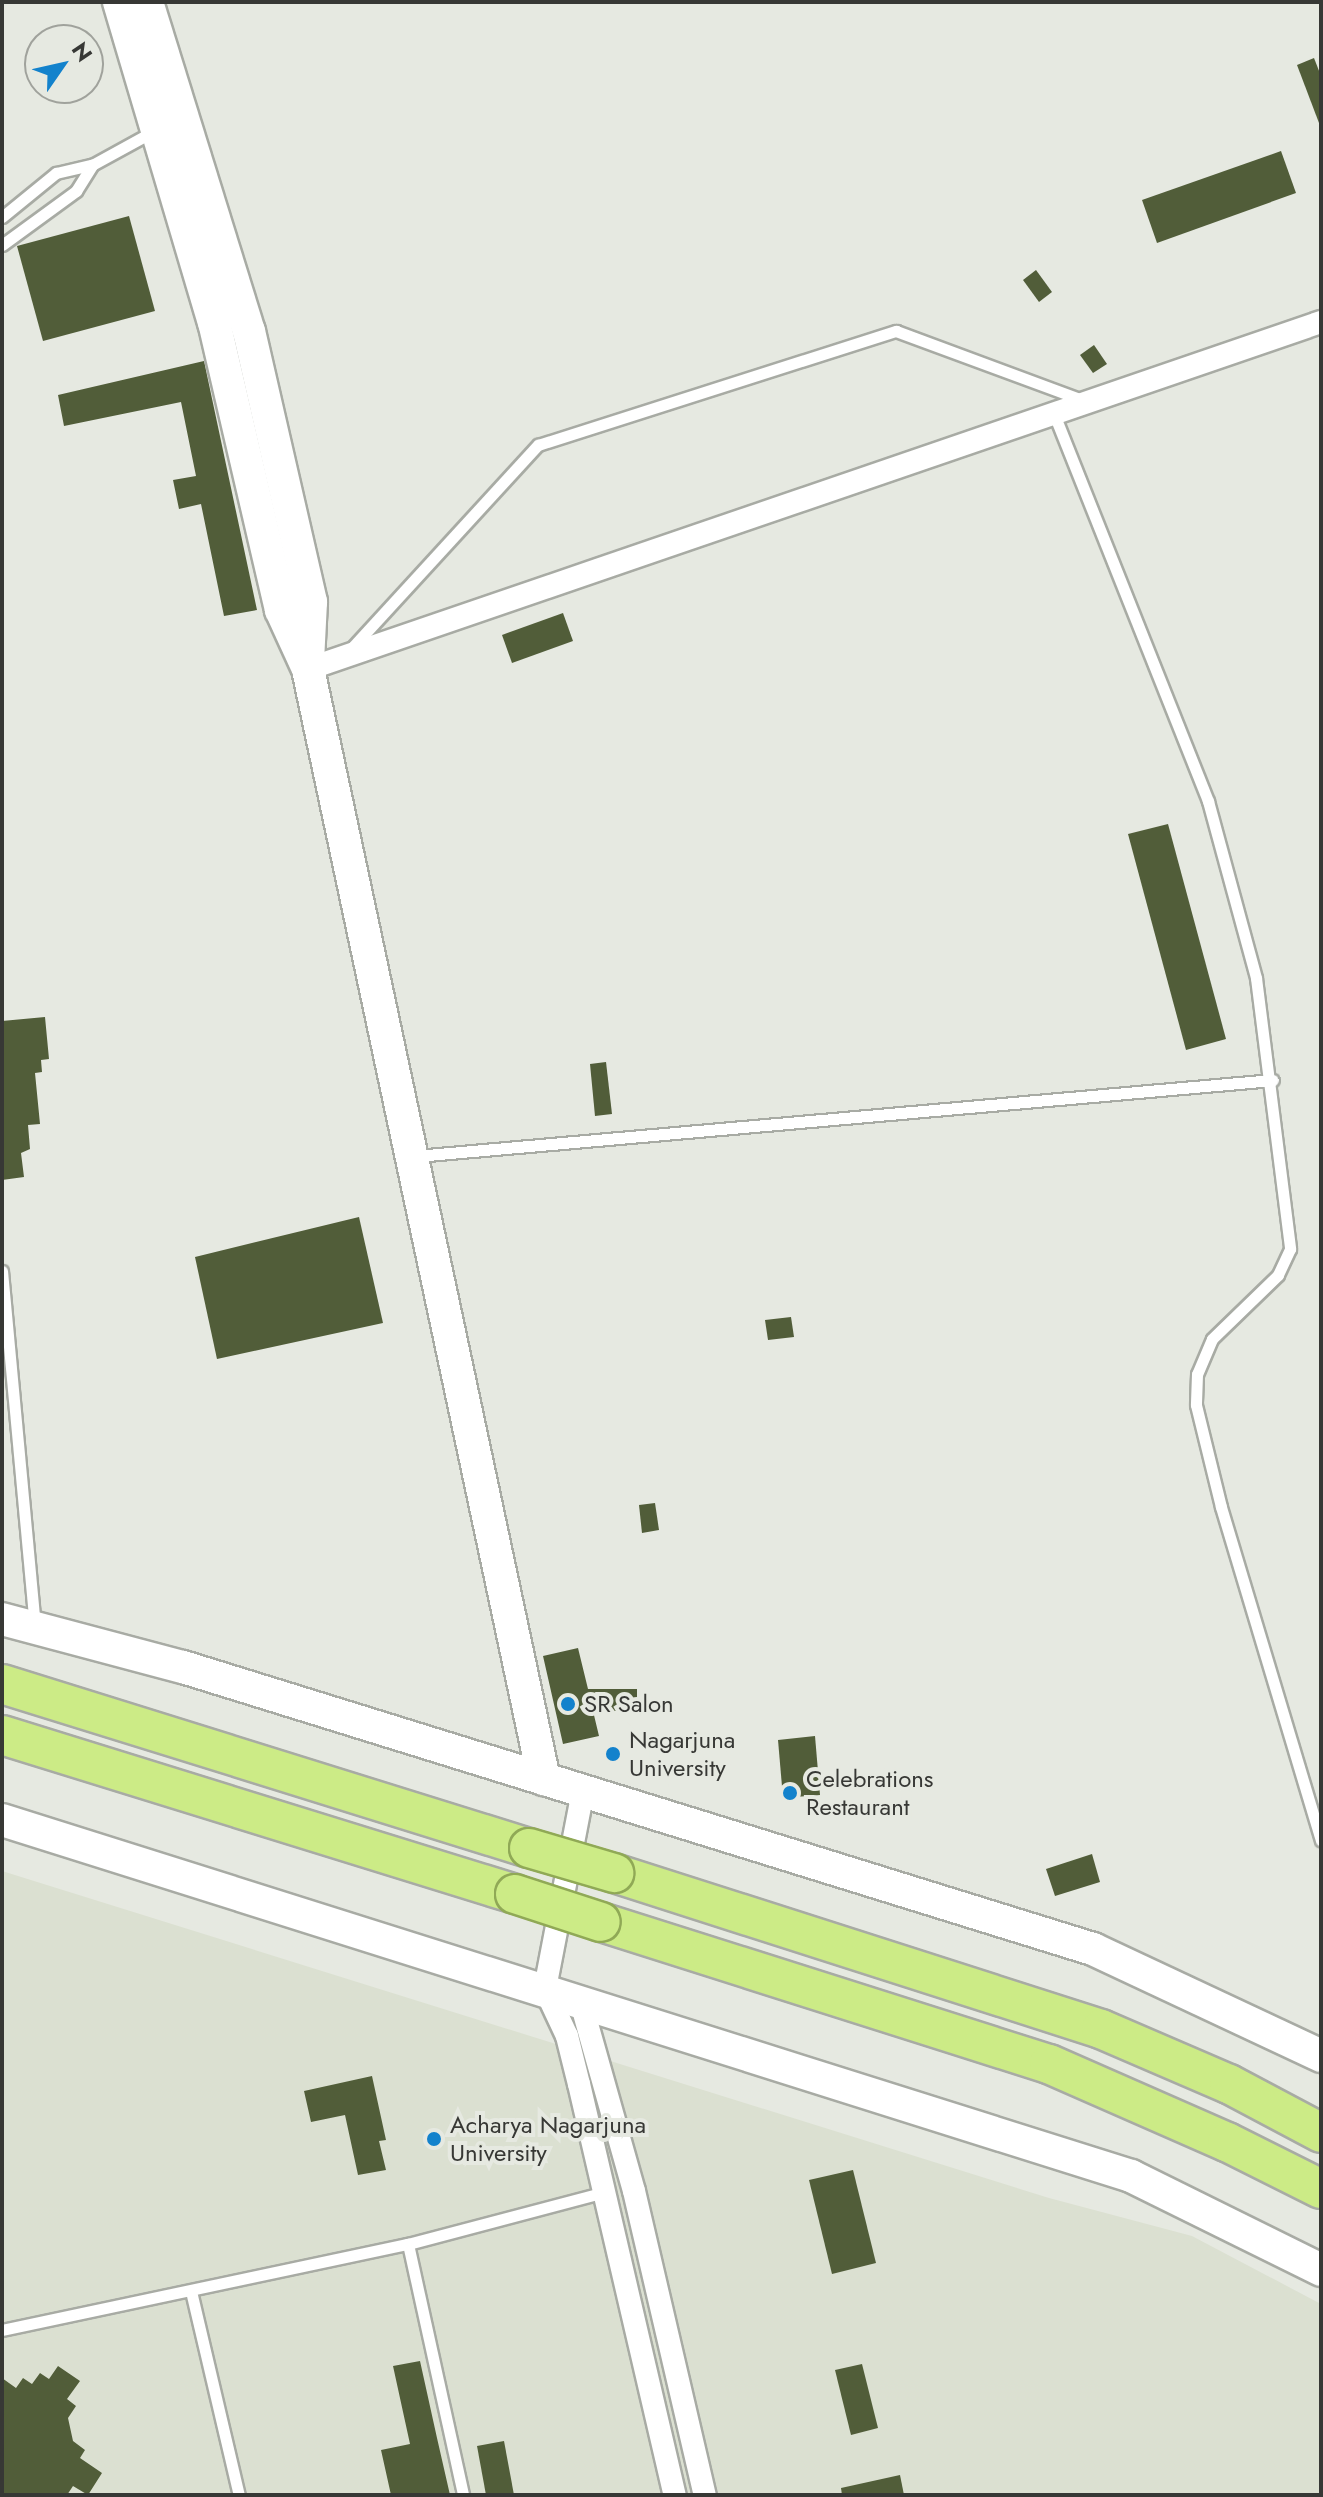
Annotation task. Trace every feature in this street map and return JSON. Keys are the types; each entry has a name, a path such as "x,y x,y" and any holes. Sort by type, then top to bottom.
{"highway":[{"path":"2,1684 614,1873 1101,2029 1229,2084 1321,2133"},
{"path":"2,1735 1049,2064 1227,2142 1321,2189"}],"main road":[{"path":"119,2 214,322 281,610 308,669 544,1779"},
{"path":"147,2 249,331 311,602 308,669"},
{"path":"2,1619 183,1667 1093,1949 1321,2056"},
{"path":"2,1820 580,1999 1131,2176 1321,2270"}],"street":[{"path":"308,669 1321,322"},
{"path":"583,1791 545,1989 567,2036 601,2193 675,2495"},
{"path":"580,1999 634,2191 705,2495"}],"lane":[{"path":"2,217 56,173 92,165 157,129"},
{"path":"2,245 76,191 92,165"},
{"path":"344,657 538,445 896,331 1088,402"},
{"path":"1054,414 1208,801 1242,914 1273,1080 1290,1249 1278,1275 1224,1325 1204,1354 1196,1405 1225,1522 1321,1840"},
{"path":"411,1157 1273,1080"},
{"path":"2,1271 36,1628"},
{"path":"2,2330 408,2244 601,2193"},
{"path":"408,2244 463,2495"},
{"path":"191,2291 239,2495"}],"shaded area":[{"name":"Acharya Nagarjuna University","path":"2,1871 1049,2198 1192,2236 1321,2304 1321,2495 2,2495"}],"building":[{"path":"1314,58 1321,76 1319,123 1297,65"},
{"path":"1281,151 1296,193 1157,243 1142,200"},
{"path":"129,216 155,311 43,341 17,246"},
{"path":"1036,270 1052,292 1039,302 1023,280"},
{"path":"1094,345 1107,364 1093,373 1080,355"},
{"path":"204,361 257,610 224,616 201,504 179,509 173,480 196,476 181,402 64,426 58,395"},
{"path":"563,613 573,641 512,663 502,635"},
{"path":"1168,824 1226,1039 1186,1050 1128,834"},
{"path":"45,1017 49,1059 41,1060 42,1072 35,1073 40,1124 28,1125 30,1149 21,1153 24,1177 2,1180 2,1021"},
{"path":"606,1062 612,1114 595,1116 590,1064"},
{"path":"359,1217 383,1323 217,1359 195,1257"},
{"path":"791,1317 794,1337 768,1340 765,1320"},
{"path":"655,1503 659,1530 642,1533 639,1505"},
{"path":"578,1648 588,1689 637,1689 637,1711 593,1711 599,1736 563,1744 543,1656"},
{"path":"815,1736 820,1795 783,1798 778,1740"},
{"path":"1092,1854 1100,1882 1055,1896 1046,1869"},
{"path":"372,2076 386,2140 379,2141 386,2170 358,2175 345,2115 311,2122 304,2091"},
{"path":"853,2170 876,2263 832,2274 809,2180"},
{"path":"420,2361 450,2495 391,2495 381,2450 410,2444 393,2366"},
{"path":"862,2364 878,2428 851,2435 835,2370"},
{"path":"58,2366 80,2381 67,2399 76,2406 68,2418 73,2441 85,2450 80,2458 102,2473 88,2495 73,2486 67,2495 2,2495 2,2378 16,2388 23,2378 32,2384 40,2373 49,2379"},
{"path":"504,2441 514,2495 486,2495 477,2446"},
{"path":"900,2475 904,2495 842,2495 841,2488"}],"place":[{"name":"SR Salon","path":"568,1704"},
{"name":"Nagarjuna University","path":"613,1754"},
{"name":"Celebrations Restaurant","path":"790,1793"},
{"name":"Acharya Nagarjuna University","path":"434,2139"}]}
